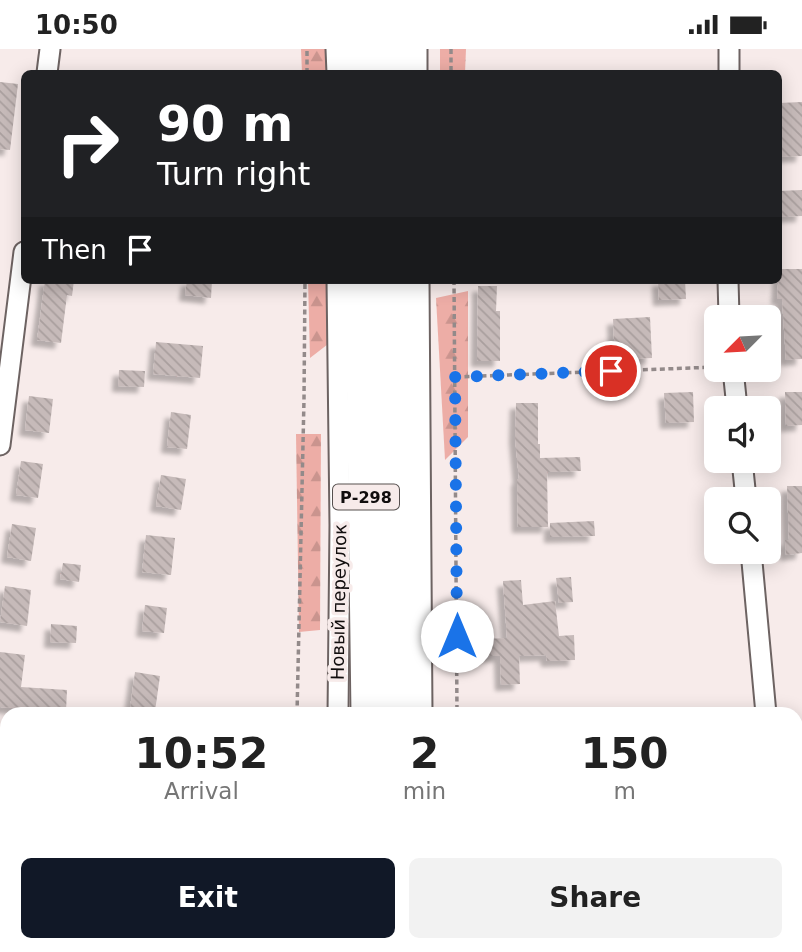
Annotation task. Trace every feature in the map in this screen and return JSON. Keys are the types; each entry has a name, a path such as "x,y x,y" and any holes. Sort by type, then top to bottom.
{"highway":[{"path":"360,49 361,70"},
{"path":"392,49 392,70"},
{"name":"Р-298","path":"363,284 369,707"},
{"name":"Р-298","path":"393,284 396,707"}],"street":[{"path":"47,70 50,49"},
{"path":"337,49 337,70"},
{"path":"417,49 417,70"},
{"path":"729,49 729,70"},
{"path":"0,445 21,276"},
{"name":"Новый переулок","path":"337,284 340,525 338,707"},
{"path":"419,284 422,707"},
{"path":"727,284 728,305"},
{"path":"752,564 765,707"}],"path":[{"path":"307,49 307,70"},
{"path":"451,49 451,70"},
{"path":"296,707 305,284"},
{"path":"454,284 457,707"},
{"path":"455,377 704,367"}],"green space":[{"path":"301,49 331,49 331,70 302,70"},
{"path":"440,49 466,49 465,70 440,70"},
{"path":"308,284 332,284 332,341 310,358"},
{"path":"468,291 468,437 445,460 436,298"},
{"path":"296,434 321,434 320,630 299,632"}],"building":[{"path":"0,82 18,84 10,150 0,149"},
{"path":"802,102 802,156 782,157 782,103"},
{"path":"802,190 802,216 782,217 782,191"},
{"path":"782,269 802,269 802,359 786,360 782,299 777,299 778,284 782,284"},
{"path":"44,284 74,284 72,296 67,295 61,343 37,340"},
{"path":"186,284 212,284 211,298 185,295"},
{"path":"658,284 685,284 686,299 659,300"},
{"path":"478,286 497,286 500,361 477,361"},
{"path":"650,317 652,358 615,360 613,319"},
{"path":"156,342 203,346 200,378 153,374"},
{"path":"119,370 145,371 144,387 118,386"},
{"path":"693,392 694,422 666,423 664,393"},
{"path":"785,392 802,392 802,425 786,426"},
{"path":"29,396 53,399 49,433 25,430"},
{"path":"516,403 538,403 540,458 580,457 581,471 547,472 548,527 518,527"},
{"path":"171,412 191,415 187,449 167,447"},
{"path":"21,461 43,464 38,498 16,495"},
{"path":"161,475 186,479 181,510 156,506"},
{"path":"787,486 802,486 802,553 786,555 785,540 789,540"},
{"path":"594,521 595,536 550,537 550,523"},
{"path":"12,524 36,528 31,561 7,557"},
{"path":"146,535 175,538 171,575 142,572"},
{"path":"63,563 81,565 79,582 60,579"},
{"path":"571,577 573,602 559,603 556,578"},
{"path":"521,580 523,605 555,601 559,636 574,635 575,660 547,661 546,655 519,656 520,684 501,685 500,656 484,656 483,639 507,638 503,581"},
{"path":"5,586 31,590 27,626 0,622"},
{"path":"145,605 167,608 164,633 142,631"},
{"path":"51,624 77,626 76,643 50,642"},
{"path":"0,652 25,655 21,687 67,690 66,707 0,707"},
{"path":"135,672 160,676 156,707 130,707"}],"route":[{"path":"457,636 455,377 611,371"}]}
